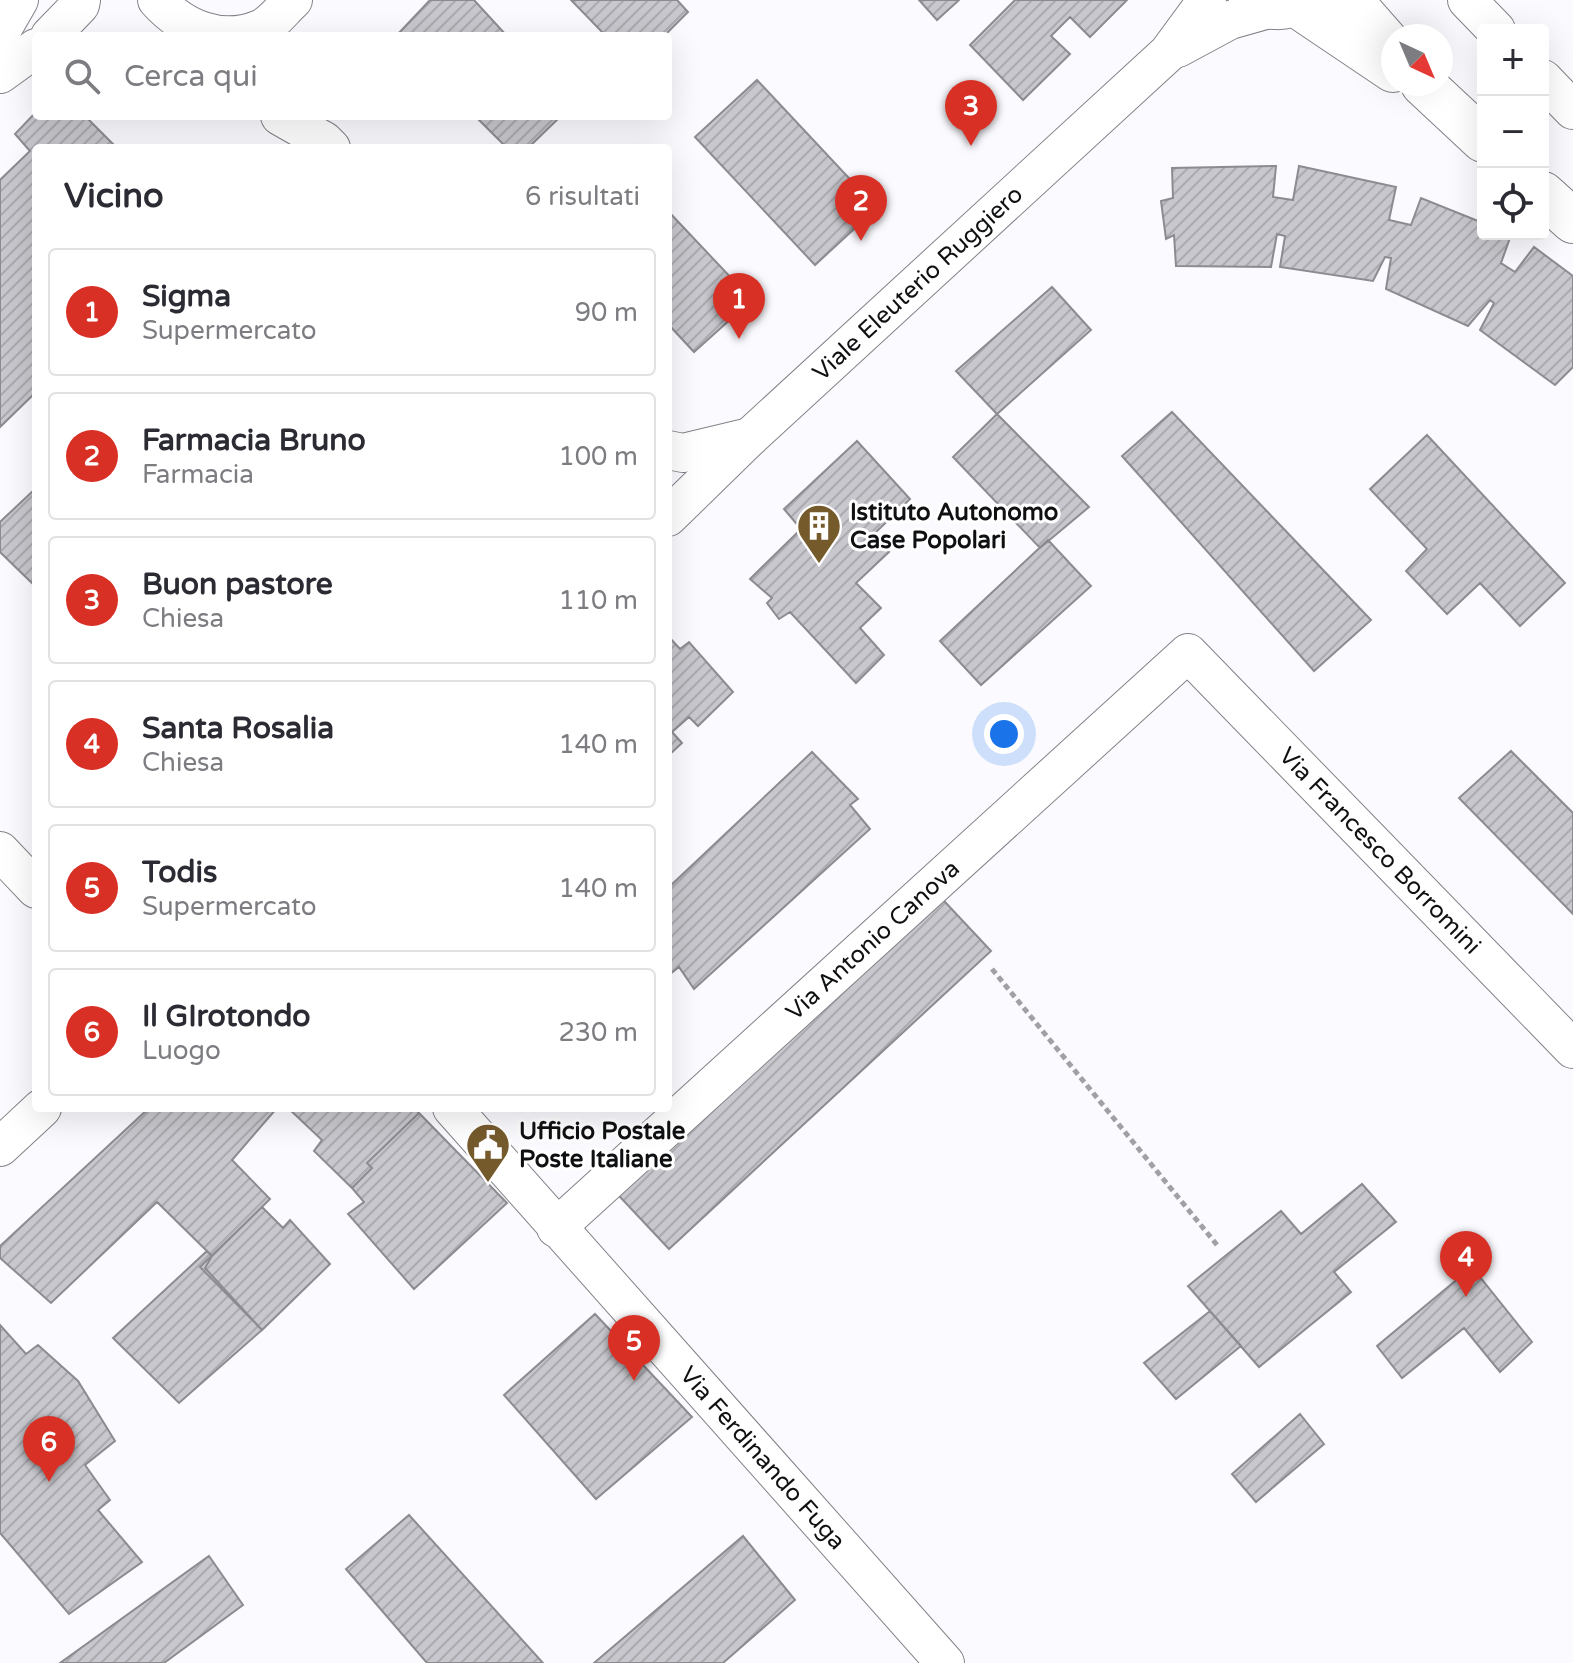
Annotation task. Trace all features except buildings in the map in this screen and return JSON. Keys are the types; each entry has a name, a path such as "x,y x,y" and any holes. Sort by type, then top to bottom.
{"street":[{"path":"0,33 19,0"},
{"path":"54,32 80,5 81,0"},
{"path":"157,0 182,23 202,32"},
{"path":"249,32 262,29 293,0"},
{"path":"297,32 313,0"},
{"name":"Viale Eleuterio Ruggiero","path":"672,513 750,437 1168,53 1207,0"},
{"path":"1350,0 1381,35"},
{"path":"1467,0 1490,24"},
{"path":"1281,3 1381,62"},
{"name":"Viale Eleuterio Ruggiero","path":"1168,53 1230,20 1281,3"},
{"path":"0,74 32,51"},
{"path":"1549,85 1573,110"},
{"path":"1431,96 1477,135"},
{"path":"289,120 322,135"},
{"path":"1549,199 1573,221"},
{"path":"672,451 683,453 750,437"},
{"name":"Via Francesco Borromini","path":"1188,653 1573,1049"},
{"name":"Via Antonio Canova","path":"556,1228 1188,653"},
{"path":"0,851 32,885"},
{"path":"0,1147 38,1112"},
{"name":"Via Ferdinando Fuga","path":"455,1112 945,1663"}],"path":[{"path":"992,969 1217,1245"}],"place":[{"name":"Buon pastore","path":"971,146"},
{"name":"Farmacia Bruno","path":"861,241"},
{"name":"Sigma","path":"739,339"},
{"name":"Istituto Autonomo Case Popolari","path":"819,565"},
{"name":"Ufficio Postale Poste Italiane","path":"488,1184"},
{"name":"Santa Rosalia","path":"1466,1297"},
{"name":"Todis","path":"634,1381"},
{"name":"Il GIrotondo","path":"49,1482"}]}
